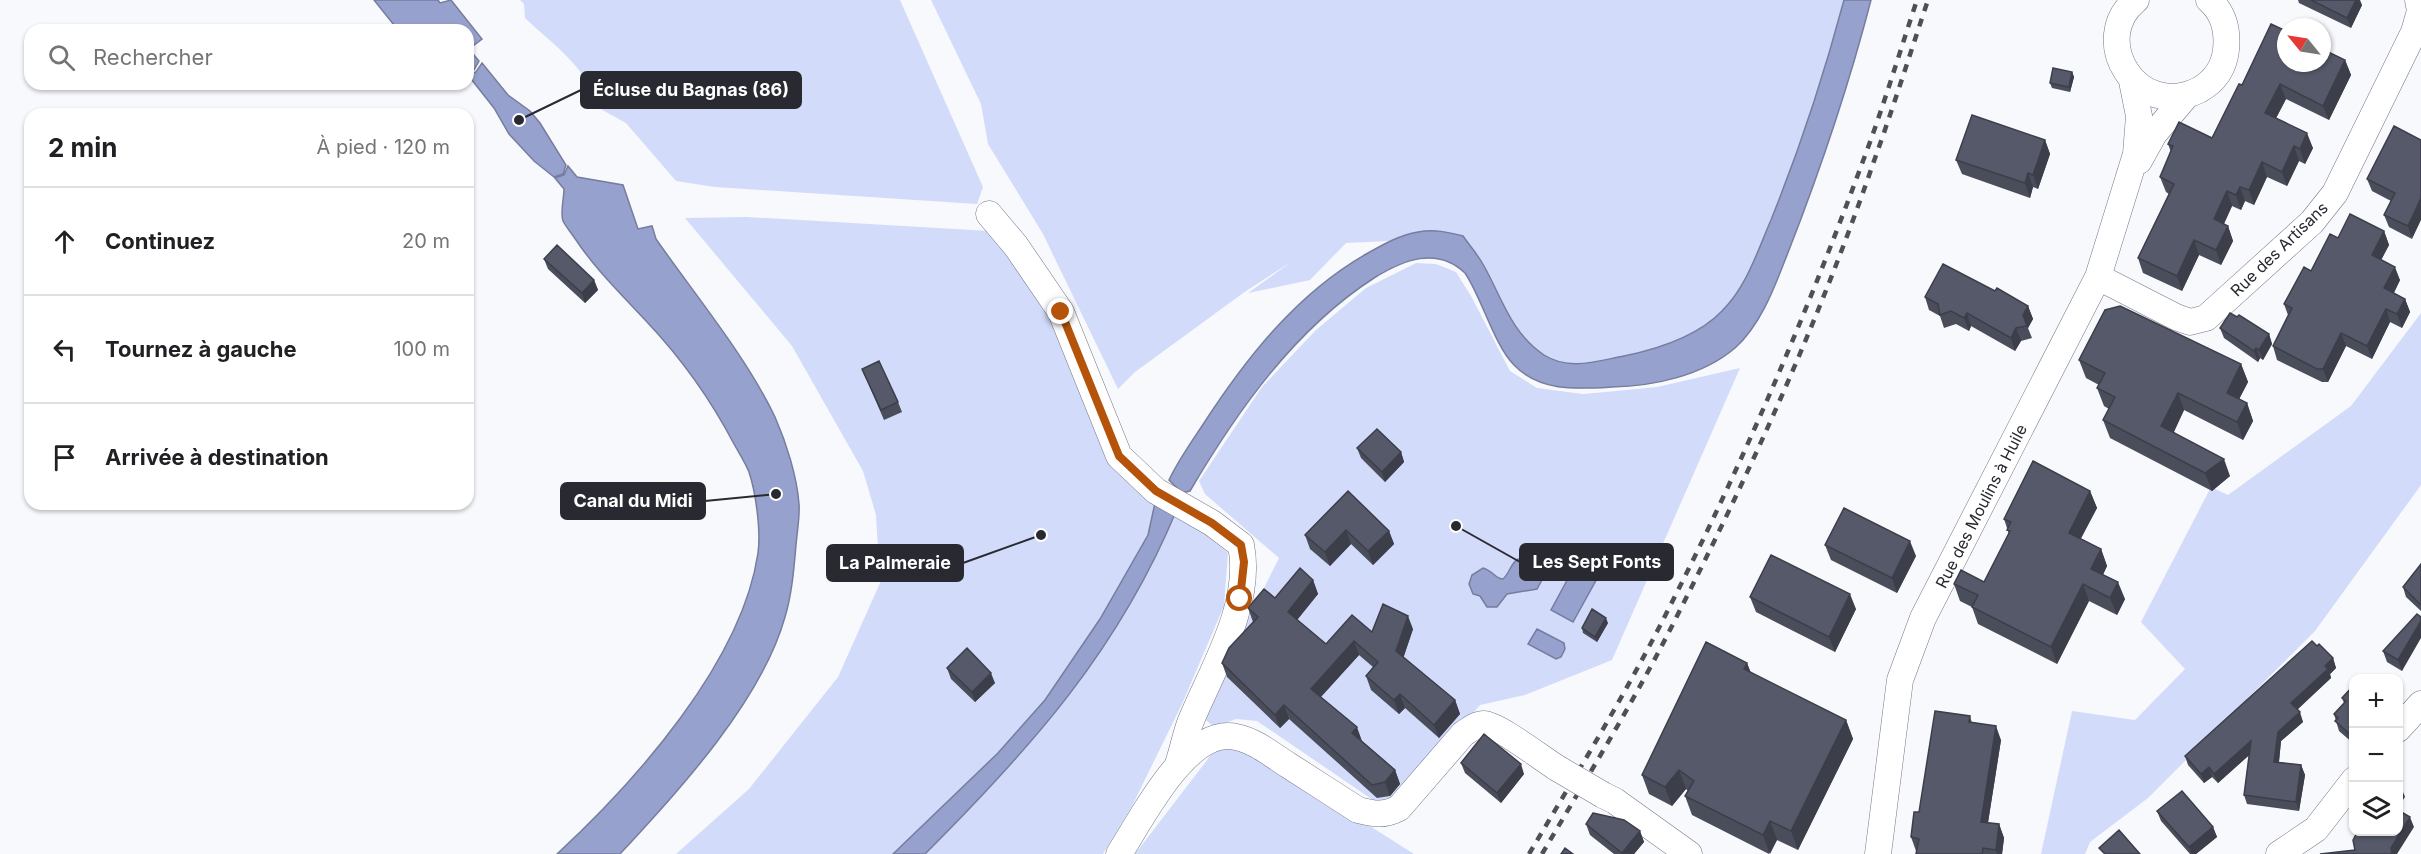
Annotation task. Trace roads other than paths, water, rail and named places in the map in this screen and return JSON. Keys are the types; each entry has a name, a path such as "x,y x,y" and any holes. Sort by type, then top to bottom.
{"street":[{"name":"Rue des Moulins à Huile","path":"2133,172 2139,116 2132,81 2119,59 2116,37 2124,13 2136,0"},
{"name":"Rue des Artisans","path":"2098,277 2176,317 2190,322 2206,318 2312,222 2335,193 2414,32 2420,11 2418,0"},
{"path":"2132,81 2154,95 2174,98 2186,96 2208,85 2221,70 2225,61 2228,34 2217,2"},
{"name":"Rue des Moulins à Huile","path":"1878,854 1900,680 1910,648 1923,618 2098,277 2133,172 2154,134 2186,96"},
{"path":"988,214 1016,246 1061,312 1119,456 1156,491 1212,523 1241,545 1244,562 1240,599 1213,673 1190,724 1177,767"},
{"path":"2399,728 2421,704"},
{"path":"1119,854 1162,786 1177,767 1191,752 1214,738 1234,736 1256,744 1358,810 1375,815 1387,814 1400,808 1463,734 1474,727 1486,724 1615,801 1689,854"},
{"path":"2279,854 2316,829 2352,782"}],"railway":[{"path":"1529,854 1653,639 1748,443 1797,331 1842,218 1917,0"},
{"path":"1542,854 1647,674 1759,446 1832,276 1888,121 1928,0"}],"place":[{"name":"Écluse du Bagnas (86)","path":"519,120"},
{"name":"Canal du Midi","path":"776,494"},
{"name":"Les Sept Fonts","path":"1456,526"},
{"name":"La Palmeraie","path":"1041,535"}]}
